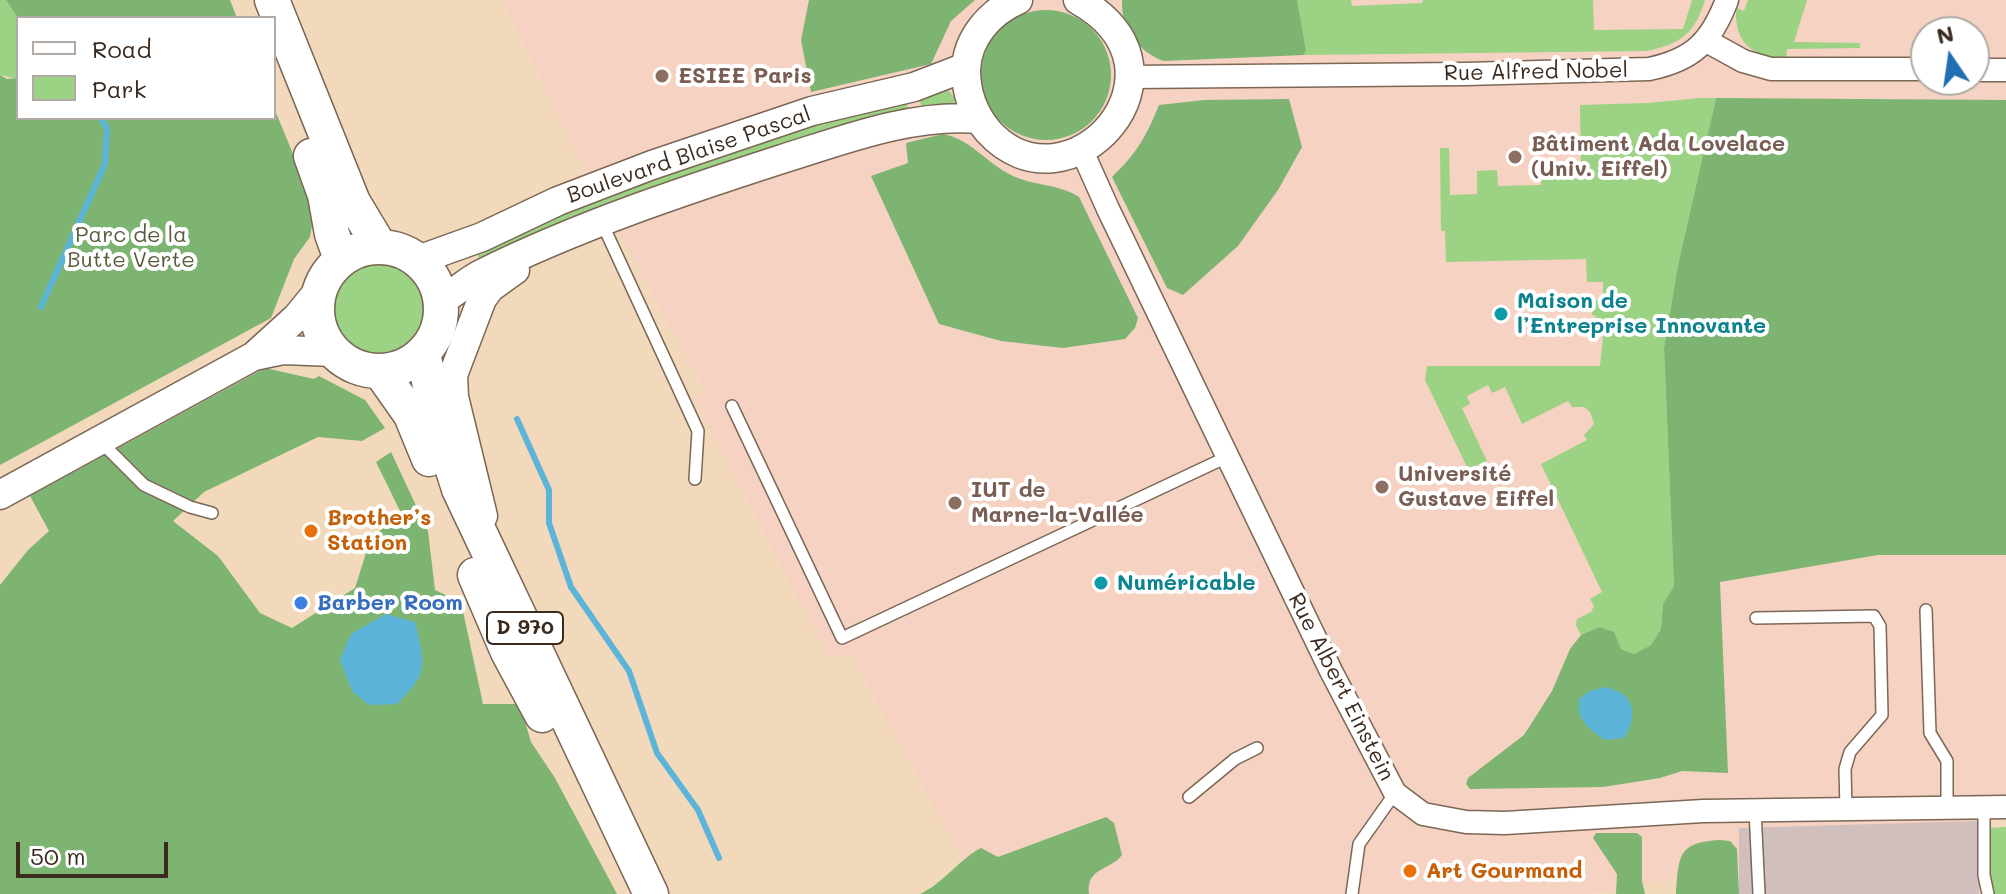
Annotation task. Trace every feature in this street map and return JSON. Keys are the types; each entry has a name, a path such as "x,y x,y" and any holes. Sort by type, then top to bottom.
{"main road":[{"path":"272,0 353,202 380,247"},
{"path":"276,64 325,195 332,234 341,259"},
{"path":"380,247 398,250 418,260 432,277 441,301 438,329 422,354 401,367 380,371 360,368 334,352 323,337 317,318 320,289 327,274 341,259 361,250 380,247"},
{"name":"D 970","path":"422,354 459,489 651,894"},
{"name":"D 970","path":"380,371 411,415 508,652 632,894"}],"street":[{"path":"1002,5 976,37 966,67 968,94 978,119 997,141 1024,155 1053,158 1082,151 1117,121 1126,100 1130,77 1126,51 1112,14 1097,11 1078,0"},
{"path":"1727,0 1717,25 1705,40 1743,61 1771,69 1910,69"},
{"name":"Rue Alfred Nobel","path":"1130,77 1629,71 1670,65 1688,57 1705,40"},
{"name":"Boulevard Blaise Pascal","path":"418,260 482,237 558,201 652,165 812,111 914,87 966,67"},
{"name":"Boulevard Blaise Pascal","path":"441,301 474,278 640,206 826,145 932,120 959,117 978,119"},
{"name":"Rue Albert Einstein","path":"1082,151 1306,621 1395,793 1423,814 1466,822 1557,821 1755,810 1995,807"},
{"path":"496,567 454,397 453,375 476,310 490,288 519,266 590,227"},
{"path":"0,495 254,356 297,317 320,289"},
{"path":"254,356 283,350 334,352"}],"lane":[{"path":"590,227 698,431 695,479"},
{"path":"732,406 842,638 1227,457"},
{"path":"100,441 144,485 190,507 212,513"},
{"path":"1926,610 1930,733 1947,761 1947,807"},
{"path":"1756,618 1874,616 1880,626 1882,715 1850,752 1845,769 1846,809"},
{"path":"1189,797 1235,759 1257,748"},
{"path":"1352,894 1359,844 1395,793"},
{"path":"1988,894 1984,875 1995,807"},
{"path":"1755,810 1759,894"}],"shaded area":[{"name":"Université Gustave Eiffel","path":"503,0 2006,0 2006,818 1589,894 982,894 849,651 830,660 694,398 706,392 577,156"},
{"path":"1977,821 1979,894 1739,894 1739,828"}],"green space":[{"path":"0,0 6,0 17,16 16,79 0,75"},
{"path":"6,0 230,0 236,16 17,16"},
{"path":"809,0 975,0 951,21 931,64 811,92 801,40"},
{"path":"1122,0 1297,0 1306,50 1304,55 1163,61 1145,51 1132,37 1124,20"},
{"path":"1297,0 1351,0 1352,6 1422,3 1423,0 1593,0 1594,30 1683,29 1692,0 1705,0 1696,21 1685,35 1669,45 1647,51 1304,55 1306,50"},
{"path":"1748,0 1807,0 1794,42 1860,43 1860,48 1787,49 1786,59 1765,56 1749,48 1739,33 1737,8 1744,11"},
{"path":"1046,10 1071,15 1092,29 1106,50 1111,75 1106,100 1092,121 1071,135 1046,140 1021,135 1000,121 986,100 981,75 986,50 1000,29 1021,15"},
{"name":"Parc de la Butte Verte","path":"0,75 7,79 16,78 16,120 276,120 276,113 315,207 310,237 294,259 271,318 0,465"},
{"path":"947,89 955,98 953,105 923,112 918,95"},
{"path":"906,98 909,116 482,265 475,249 731,147"},
{"path":"1716,98 1678,265 1664,348 1674,586 1663,604 1661,629 1651,645 1634,654 1621,649 1599,627 1581,635 1576,625 1577,619 1591,612 1594,606 1590,599 1602,592 1541,464 1587,440 1584,435 1594,424 1590,412 1584,407 1572,407 1568,401 1522,424 1505,387 1492,393 1488,385 1467,396 1470,404 1462,408 1487,461 1468,469 1425,380 1427,366 1600,366 1603,336 1596,336 1592,300 1603,300 1603,282 1587,282 1586,259 1446,262 1445,231 1441,231 1440,148 1449,148 1450,195 1477,194 1477,171 1497,170 1498,186 1541,185 1542,165 1560,165 1560,174 1581,173 1580,105"},
{"path":"1716,98 2006,100 2006,555 1878,555 1720,582 1728,773 1682,771 1660,778 1603,787 1470,789 1466,784 1468,778 1524,735 1552,691 1570,649 1581,635 1599,627 1614,632 1621,649 1634,654 1651,645 1661,629 1663,604 1674,586 1664,348 1678,265"},
{"path":"1289,99 1302,147 1278,190 1238,246 1183,295 1167,288 1112,177 1140,144 1159,105 1204,100"},
{"path":"943,134 971,146 1013,176 1079,197 1138,318 1135,328 1125,339 1063,348 1001,341 939,324 871,176 908,163 906,143"},
{"path":"379,260 397,263 412,274 423,289 426,307 423,325 412,340 397,351 379,354 361,351 346,340 335,325 332,307 335,289 346,274 361,263"},
{"path":"265,368 314,379 319,376 365,400 385,428 362,441 318,437 204,492 173,521 218,556 260,613 292,628 355,588 371,537 402,515 376,462 391,452 428,531 435,590 461,602 483,704 520,704 531,742 555,778 617,894 0,894 0,585 28,550 49,531 30,496"},
{"path":"1106,817 1114,823 1122,855 1095,874 1089,885 1089,894 920,894 981,848 998,857"},
{"path":"2006,827 2006,894 1993,894 1989,881 1989,828"},
{"path":"1596,833 1637,833 1642,837 1645,894 1616,894 1617,874 1593,838"},
{"path":"1730,841 1737,849 1739,894 1676,894 1683,854 1695,844"}],"water":[{"path":"386,614 415,622 422,667 415,684 397,704 369,705 352,691 340,660 351,634"},
{"path":"1605,687 1623,694 1631,706 1632,721 1624,738 1605,740 1589,728 1580,713 1579,699 1588,692"}],"waterway":[{"path":"41,307 105,164 107,129 102,120"},
{"path":"517,419 549,490 549,523 571,587 629,671 657,753 698,810 719,858"}],"place":[{"name":"ESIEE Paris","path":"662,76"},
{"name":"Bâtiment Ada Lovelace (Univ. Eiffel)","path":"1515,157"},
{"name":"Maison de l’Entreprise Innovante","path":"1501,314"},
{"name":"Université Gustave Eiffel","path":"1382,487"},
{"name":"IUT de Marne-la-Vallée","path":"955,503"},
{"name":"Brother’s Station","path":"311,531"},
{"name":"Numéricable","path":"1101,583"},
{"name":"Barber Room","path":"301,603"},
{"name":"Art Gourmand","path":"1410,871"}]}
